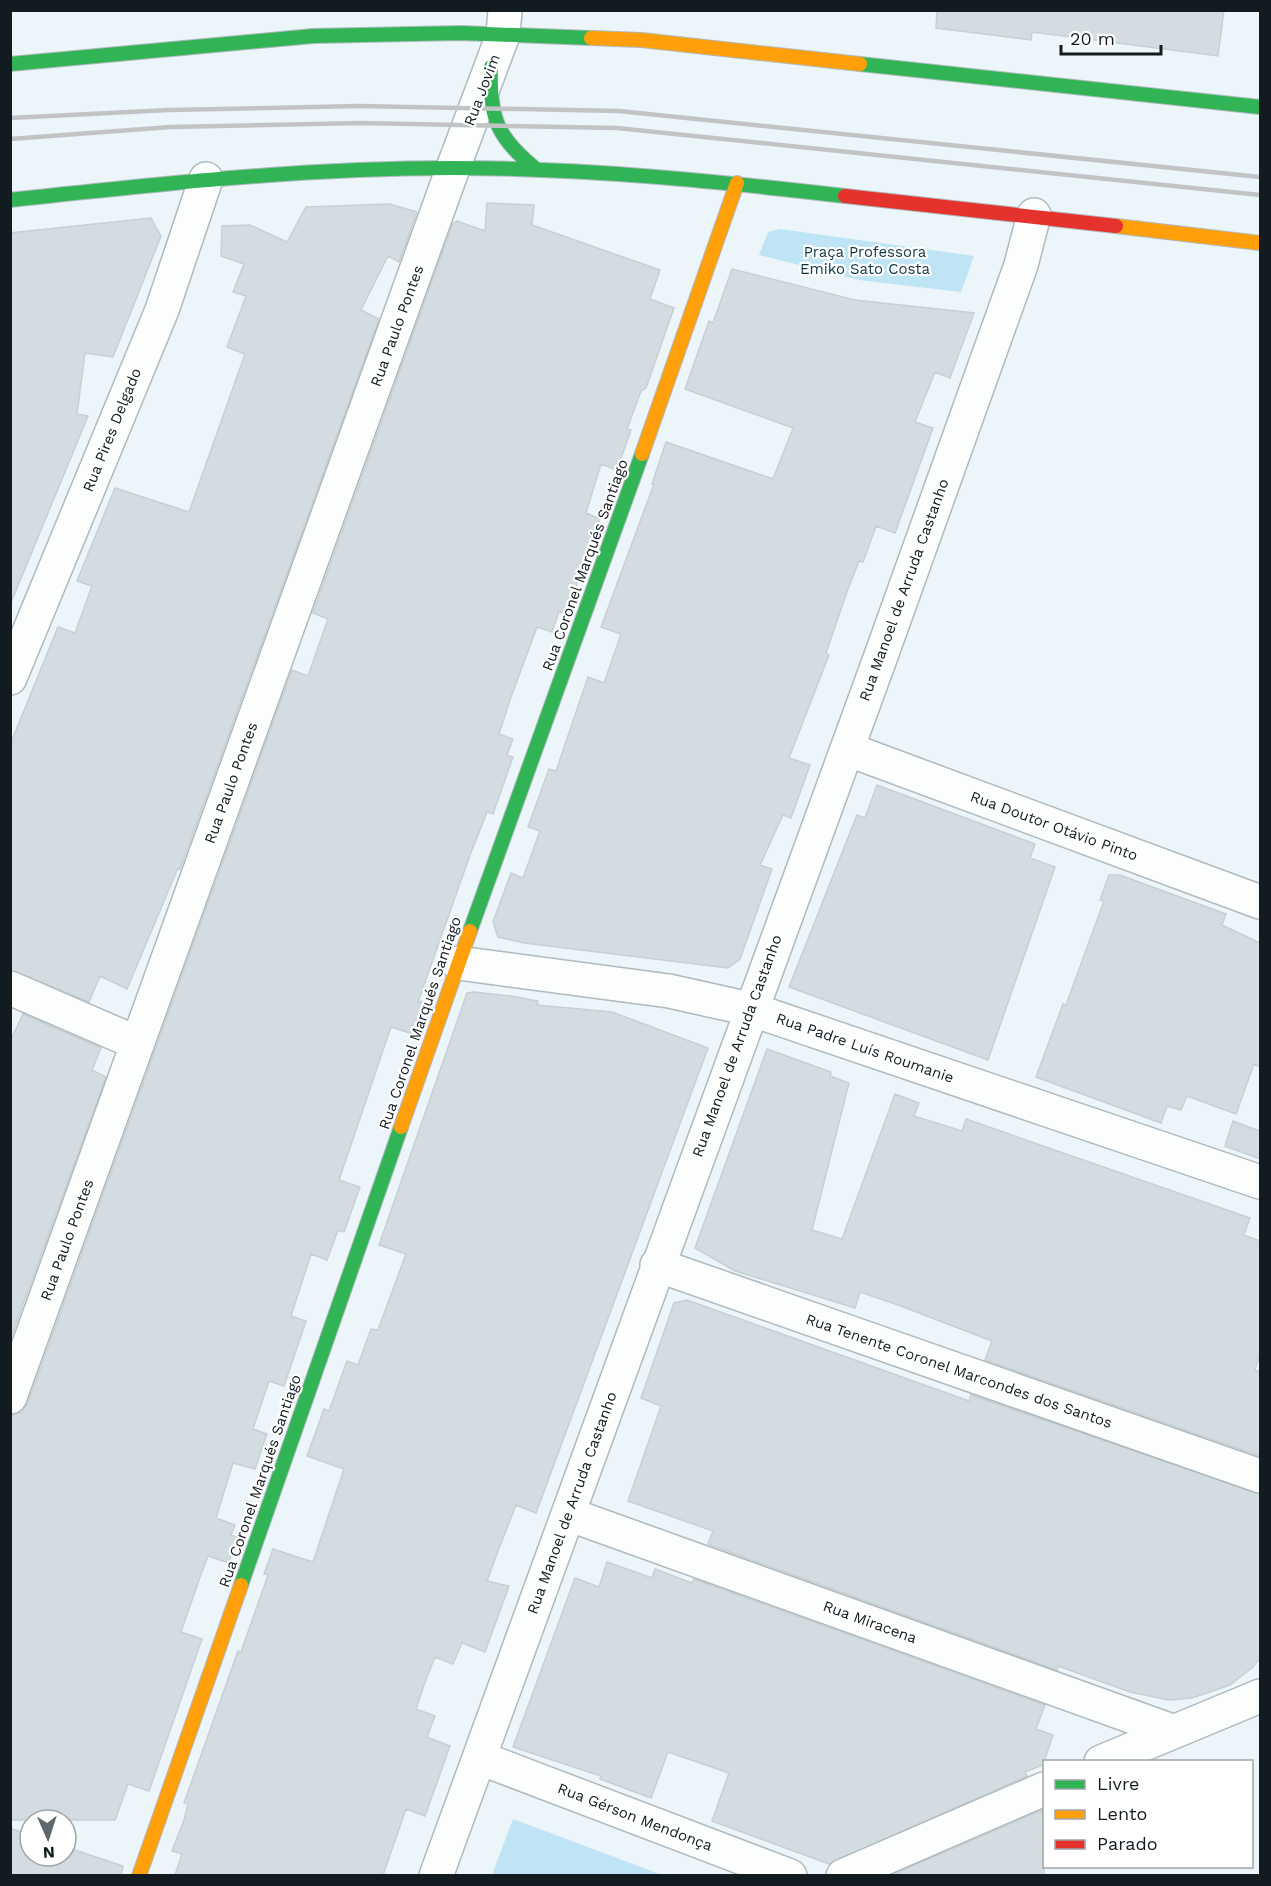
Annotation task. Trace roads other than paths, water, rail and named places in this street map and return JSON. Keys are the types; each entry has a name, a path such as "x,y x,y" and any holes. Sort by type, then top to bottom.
{"main road":[{"path":"10,64 313,36 504,23 1260,107"},
{"path":"491,68 489,97 496,129 505,143 537,170"},
{"path":"10,200 207,179 453,168 537,170 737,183 1034,215 1260,243"},
{"name":"Rua Coronel Marqués Santiago","path":"140,1875 458,963 608,554 737,183"}],"street":[{"name":"Rua Jovim","path":"453,168 491,68 504,23"},
{"name":"Rua Paulo Pontes","path":"10,1397 453,168"},
{"name":"Rua Pires Delgado","path":"10,678 162,310 207,179"},
{"name":"Rua Manoel de Arruda Castanho","path":"436,1875 750,1009 847,749 1021,265 1034,215"},
{"name":"Rua Doutor Otávio Pinto","path":"847,749 1260,902"},
{"name":"Rua Padre Luís Roumanie","path":"458,963 669,992 750,1009 1260,1182"},
{"path":"10,988 137,1043"},
{"name":"Rua Tenente Coronel Marcondes dos Santos","path":"657,1265 1260,1476"},
{"name":"Rua Miracena","path":"568,1514 1172,1731"},
{"path":"1103,1760 1260,1696"},
{"name":"Rua Gérson Mendonça","path":"480,1758 790,1875"},
{"path":"843,1875 1043,1789"}],"railway":[{"path":"10,118 169,110 359,106 619,111 1260,177"},
{"path":"10,139 171,127 360,123 617,128 1260,195"}],"park label":[{"name":"Praça Professora Emiko Sato Costa","path":"865,260"}]}
